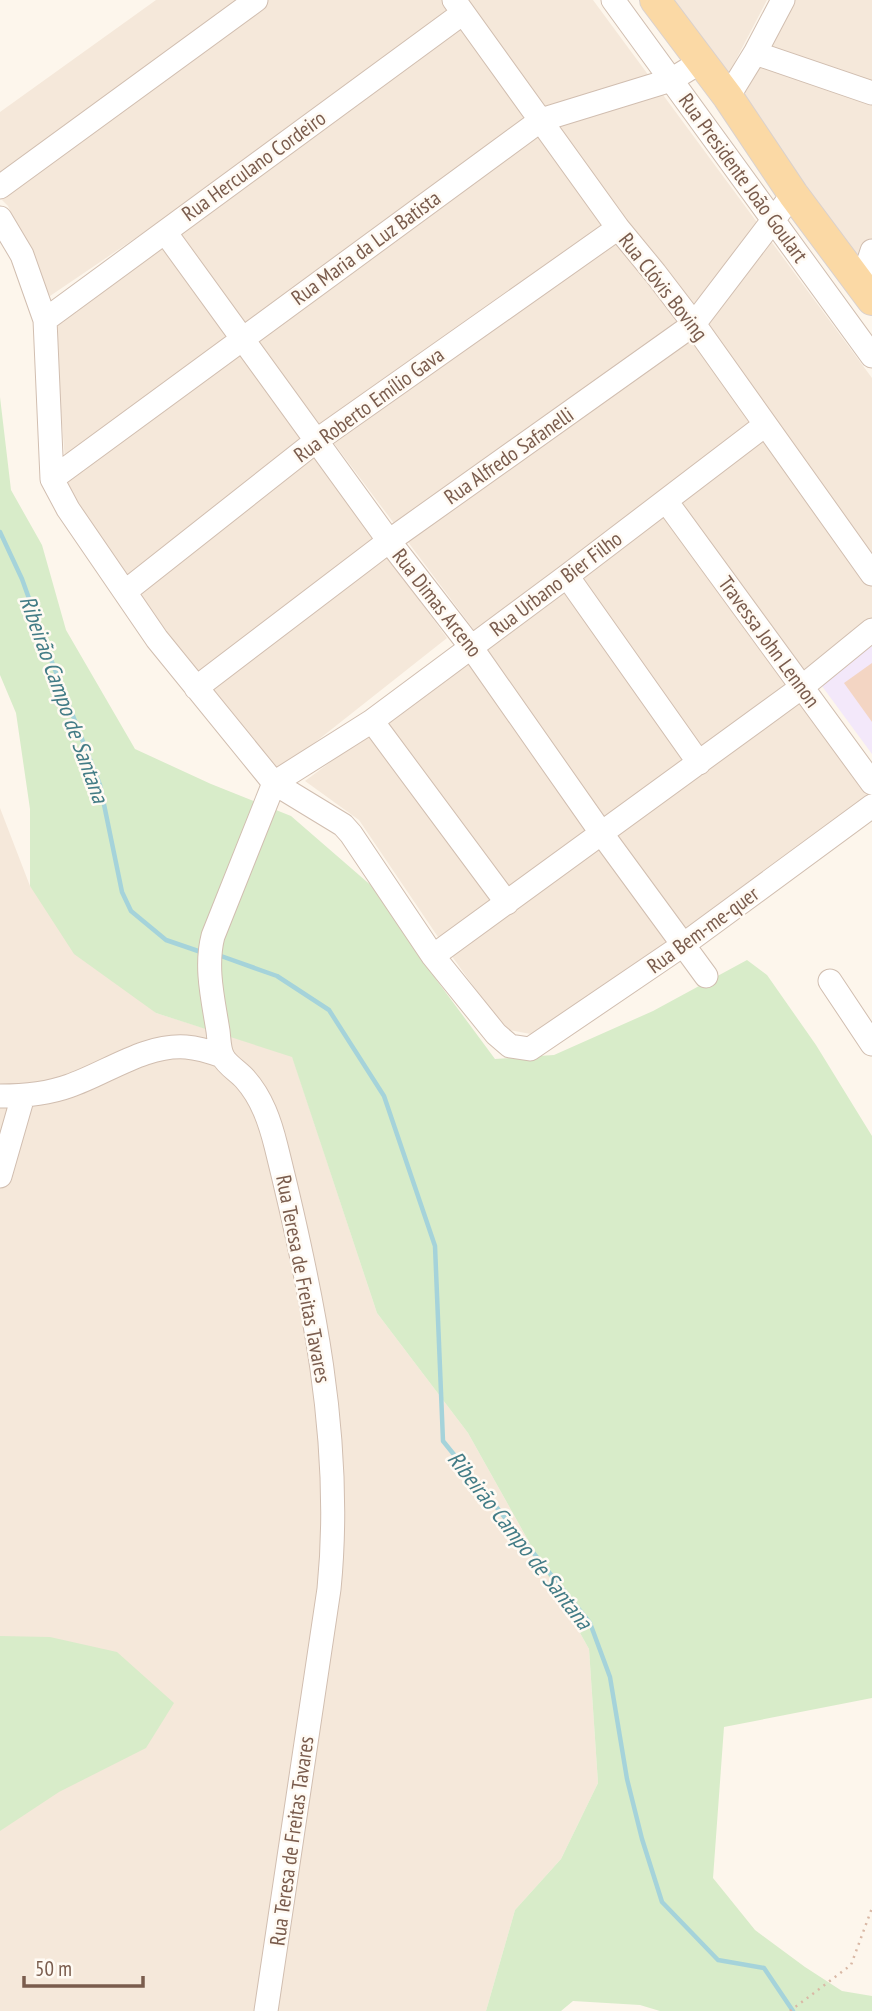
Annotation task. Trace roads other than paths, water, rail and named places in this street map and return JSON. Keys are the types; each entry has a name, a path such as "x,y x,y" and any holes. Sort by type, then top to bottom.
{"main road":[{"name":"Rua Presidente João Goulart","path":"655,0 728,97 793,194 866,293"}],"street":[{"path":"0,187 257,0"},
{"name":"Rua Presidente João Goulart","path":"613,0 872,356"},
{"path":"728,97 783,0"},
{"name":"Rua Clóvis Boving","path":"458,6 618,229 694,324 872,574"},
{"name":"Rua Herculano Cordeiro","path":"45,320 165,232 458,6"},
{"path":"755,53 872,93"},
{"name":"Rua Maria da Luz Batista","path":"52,479 541,120 671,80 702,61"},
{"name":"Rua Alfredo Safanelli","path":"195,688 389,541 694,324 793,194"},
{"path":"0,218 22,255 45,320 52,479 68,509 157,639 195,688 274,783 333,818 351,834 433,956 802,687 872,630"},
{"name":"Rua Roberto Emílio Gava","path":"126,592 316,441 618,229"},
{"name":"Rua Dimas Arceno","path":"165,232 389,541 471,647 706,976"},
{"path":"866,293 872,251"},
{"name":"Rua Urbano Bier Filho","path":"274,783 372,721 765,425"},
{"name":"Travessa John Lennon","path":"666,501 872,783"},
{"path":"567,576 699,763"},
{"path":"372,721 507,902"},
{"path":"0,1096 39,1094 71,1086 170,1047 187,1047 222,1056 209,966 210,949 274,783"},
{"name":"Rua Bem-me-quer","path":"433,956 496,1034 510,1046 530,1049 684,945 872,806"},
{"path":"830,981 872,1044"},
{"name":"Rua Teresa de Freitas Tavares","path":"222,1056 246,1080 261,1101 276,1145 318,1339 325,1389 332,1487 329,1589 266,2011"},
{"path":"0,1176 23,1096"}],"waterway":[{"name":"Ribeirão Campo de Santana","path":"0,532 22,579 100,785 122,892 131,911 166,940 201,952"},
{"name":"Ribeirão Campo de Santana","path":"221,956 277,976 329,1010 384,1096 435,1246 443,1441 590,1623 610,1677 627,1779 662,1902 718,1960 764,1968 793,2011"}]}
